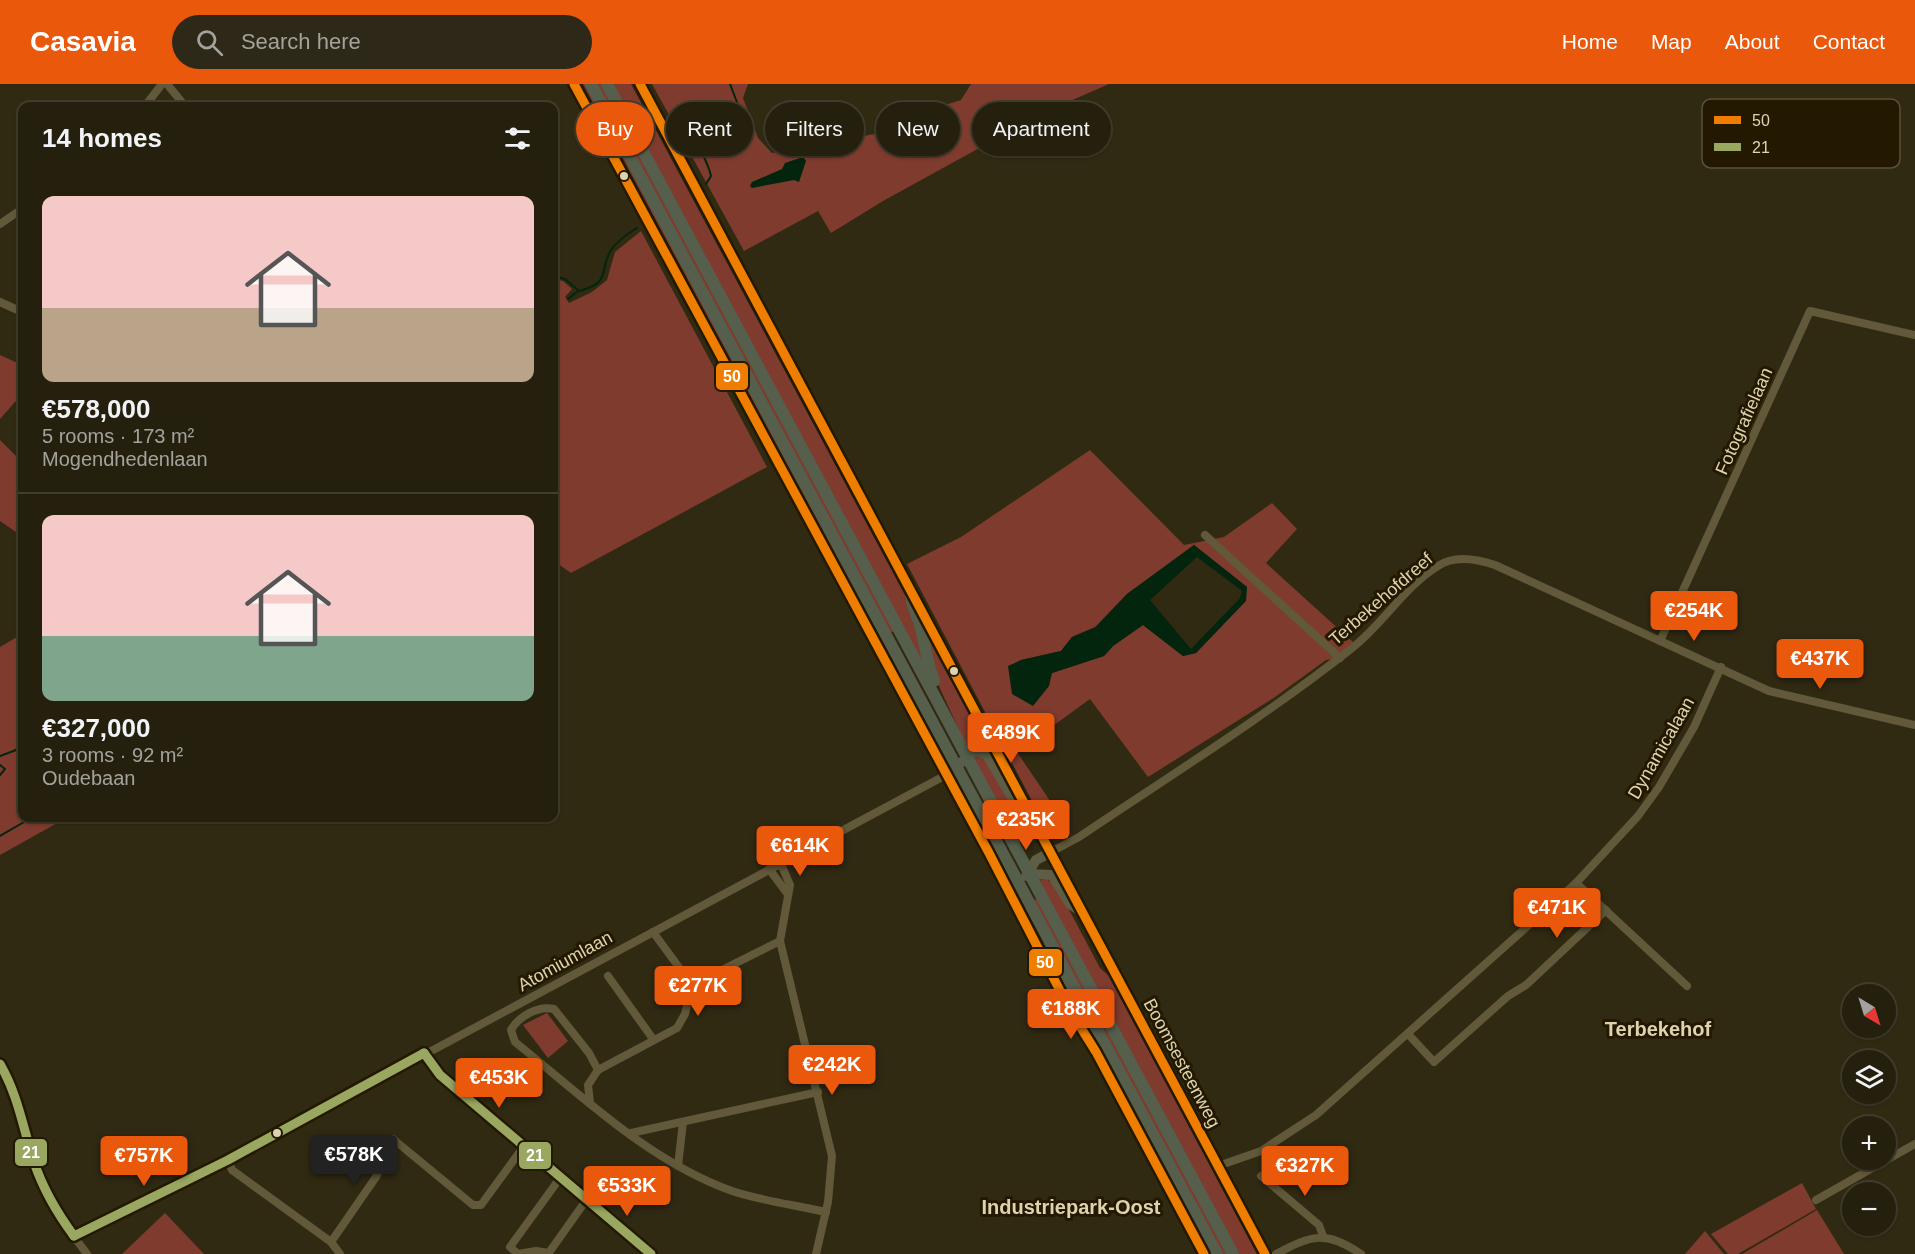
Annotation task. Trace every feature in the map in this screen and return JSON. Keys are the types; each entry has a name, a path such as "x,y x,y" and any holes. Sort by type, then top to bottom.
{"highway":[{"path":"591,84 1217,1254"},
{"path":"607,84 1233,1254"},
{"path":"911,592 911,602 922,631 927,662 936,688 935,697"},
{"path":"1060,961 1060,976 1071,1012"}],"main road":[{"path":"574,84 989,853 1071,1012 1096,1052 1204,1254"},
{"name":"Boomsesteenweg","path":"640,84 1265,1254"},
{"path":"966,756 979,751 992,760 1019,809 1038,827"},
{"name":"Atomiumlaan","path":"946,775 966,756"},
{"name":"Terbekehofdreef","path":"1020,888 1036,860 1051,852"},
{"path":"1029,874 1052,875 1070,904 1083,913"}],"street":[{"path":"148,102 162,84"},
{"path":"167,84 182,102"},
{"path":"0,224 18,212"},
{"path":"0,302 18,310"},
{"name":"Fotografielaan","path":"1660,641 1810,311 1915,334"},
{"path":"1205,535 1340,657"},
{"name":"Terbekehofdreef","path":"1051,852 1096,825 1279,702 1355,646 1439,565 1462,559 1479,560 1495,565 1769,691 1915,725"},
{"name":"Dynamicalaan","path":"1218,1166 1249,1157 1287,1136 1339,1096 1576,883 1638,816 1659,788 1694,727 1721,667"},
{"name":"Atomiumlaan","path":"74,1236 228,1161 424,1053 946,775"},
{"path":"781,864 790,885 780,940 832,1156 826,1212 816,1254"},
{"path":"769,869 787,893"},
{"path":"1576,883 1688,986"},
{"path":"1408,1034 1434,1062 1508,996 1526,985 1606,910"},
{"path":"653,932 692,985"},
{"path":"590,1103 588,1085 598,1070 677,1028 685,1014 692,985 780,940"},
{"path":"608,976 653,1039"},
{"path":"598,1070 559,1013 550,1008 539,1008 516,1021 511,1030 515,1042 590,1103 678,1166 733,1191 826,1212"},
{"path":"424,1053 440,1075 651,1254"},
{"path":"0,1064 12,1088 38,1174 54,1207 87,1254"},
{"path":"631,1133 818,1092"},
{"path":"678,1166 683,1122"},
{"path":"331,1242 376,1177 393,1139 473,1205 481,1205 524,1146"},
{"path":"1816,1200 1915,1144"},
{"path":"228,1161 232,1170 331,1242 340,1254"},
{"path":"1261,1176 1319,1225 1323,1236"},
{"path":"560,1178 510,1247 518,1254 536,1251 549,1253 587,1199"},
{"path":"1276,1254 1308,1238 1323,1236 1337,1239 1361,1254"}],"shaded area":[{"path":"583,84 586,84 596,102 593,102"},
{"path":"595,84 601,84 611,102 605,102"},
{"path":"612,84 631,84 641,102 622,102"},
{"path":"652,84 748,84 743,98 744,102 666,102 666,109"},
{"path":"971,84 1109,84 1068,102 972,102 972,152 883,201 831,233 818,211 744,251 692,156 753,156 753,125 758,138 765,146 765,156 864,156 864,136 876,134 876,156 960,156 960,102 955,102 961,100"},
{"path":"654,127 666,149 666,156 670,156 912,608 925,670 650,156 654,156"},
{"path":"621,156 625,156 947,759 945,761"},
{"path":"634,156 640,156 894,631 889,633"},
{"path":"803,157 806,161 799,182 794,180 752,188 750,186 752,182 782,169 785,163"},
{"path":"641,231 767,467 571,573 558,564 558,280 572,289 565,297 569,303 592,292 607,280 615,252"},
{"path":"0,355 18,363 18,399 0,419"},
{"path":"0,440 18,458 18,533 0,521"},
{"path":"1090,450 1184,545 1224,537 1272,503 1297,529 1266,563 1353,642 1340,658 1326,660 1275,697 1148,777 1090,699 1017,752 1065,823 1050,835 907,564 961,537","holes":["1194,545 1247,587 1245,601 1196,653 1183,656 1143,625 1113,646 1104,656 1052,673 1021,660 1061,651 1072,637 1095,627 1127,594"]},
{"path":"1194,545 1247,587 1246,601 1196,653 1183,656 1143,625 1113,646 1104,656 1052,673 1049,686 1033,706 1012,694 1008,666 1021,660 1061,651 1072,637 1096,627 1127,594","holes":["1197,557 1242,591 1240,598 1191,649 1150,600"]},
{"path":"924,624 981,737 966,745 932,671"},
{"path":"18,636 18,822 59,822 0,855 0,647"},
{"path":"972,758 986,760 990,765 1024,827 1031,834 1018,843"},
{"path":"1046,879 1056,885 1100,968 1109,976 1257,1254 1239,1254 1038,881"},
{"path":"1036,899 1227,1254 1221,1254 1033,901"},
{"path":"547,1013 568,1041 548,1058 523,1025"},
{"path":"1802,1183 1816,1209 1738,1254 1728,1254 1711,1234"},
{"path":"1817,1210 1844,1254 1742,1254"},
{"path":"165,1213 204,1254 122,1254"},
{"path":"1705,1231 1724,1254 1685,1254"}],"waterway":[{"path":"706,184 711,176 699,147 699,135 708,118 729,117 736,113 738,105 730,84"},
{"path":"558,277 565,279 579,291 597,284 601,280 611,250 637,228"},
{"path":"568,299 577,292"},
{"path":"0,756 16,750 18,747"},
{"path":"0,765 5,769 0,775"},
{"path":"0,836 24,822"}],"transit line":[{"name":"50","path":"574,84 989,853 1071,1012 1096,1052 1204,1254"},
{"name":"50","path":"640,84 1265,1254"},
{"name":"21","path":"424,1053 440,1075 651,1254"},
{"name":"21","path":"74,1236 228,1160 424,1053"},
{"name":"21","path":"0,1064 16,1100 42,1182 56,1210 74,1236"}],"district":[{"name":"Terbekehof","path":"1658,1029"},
{"name":"Industriepark-Oost","path":"1071,1207"}]}
